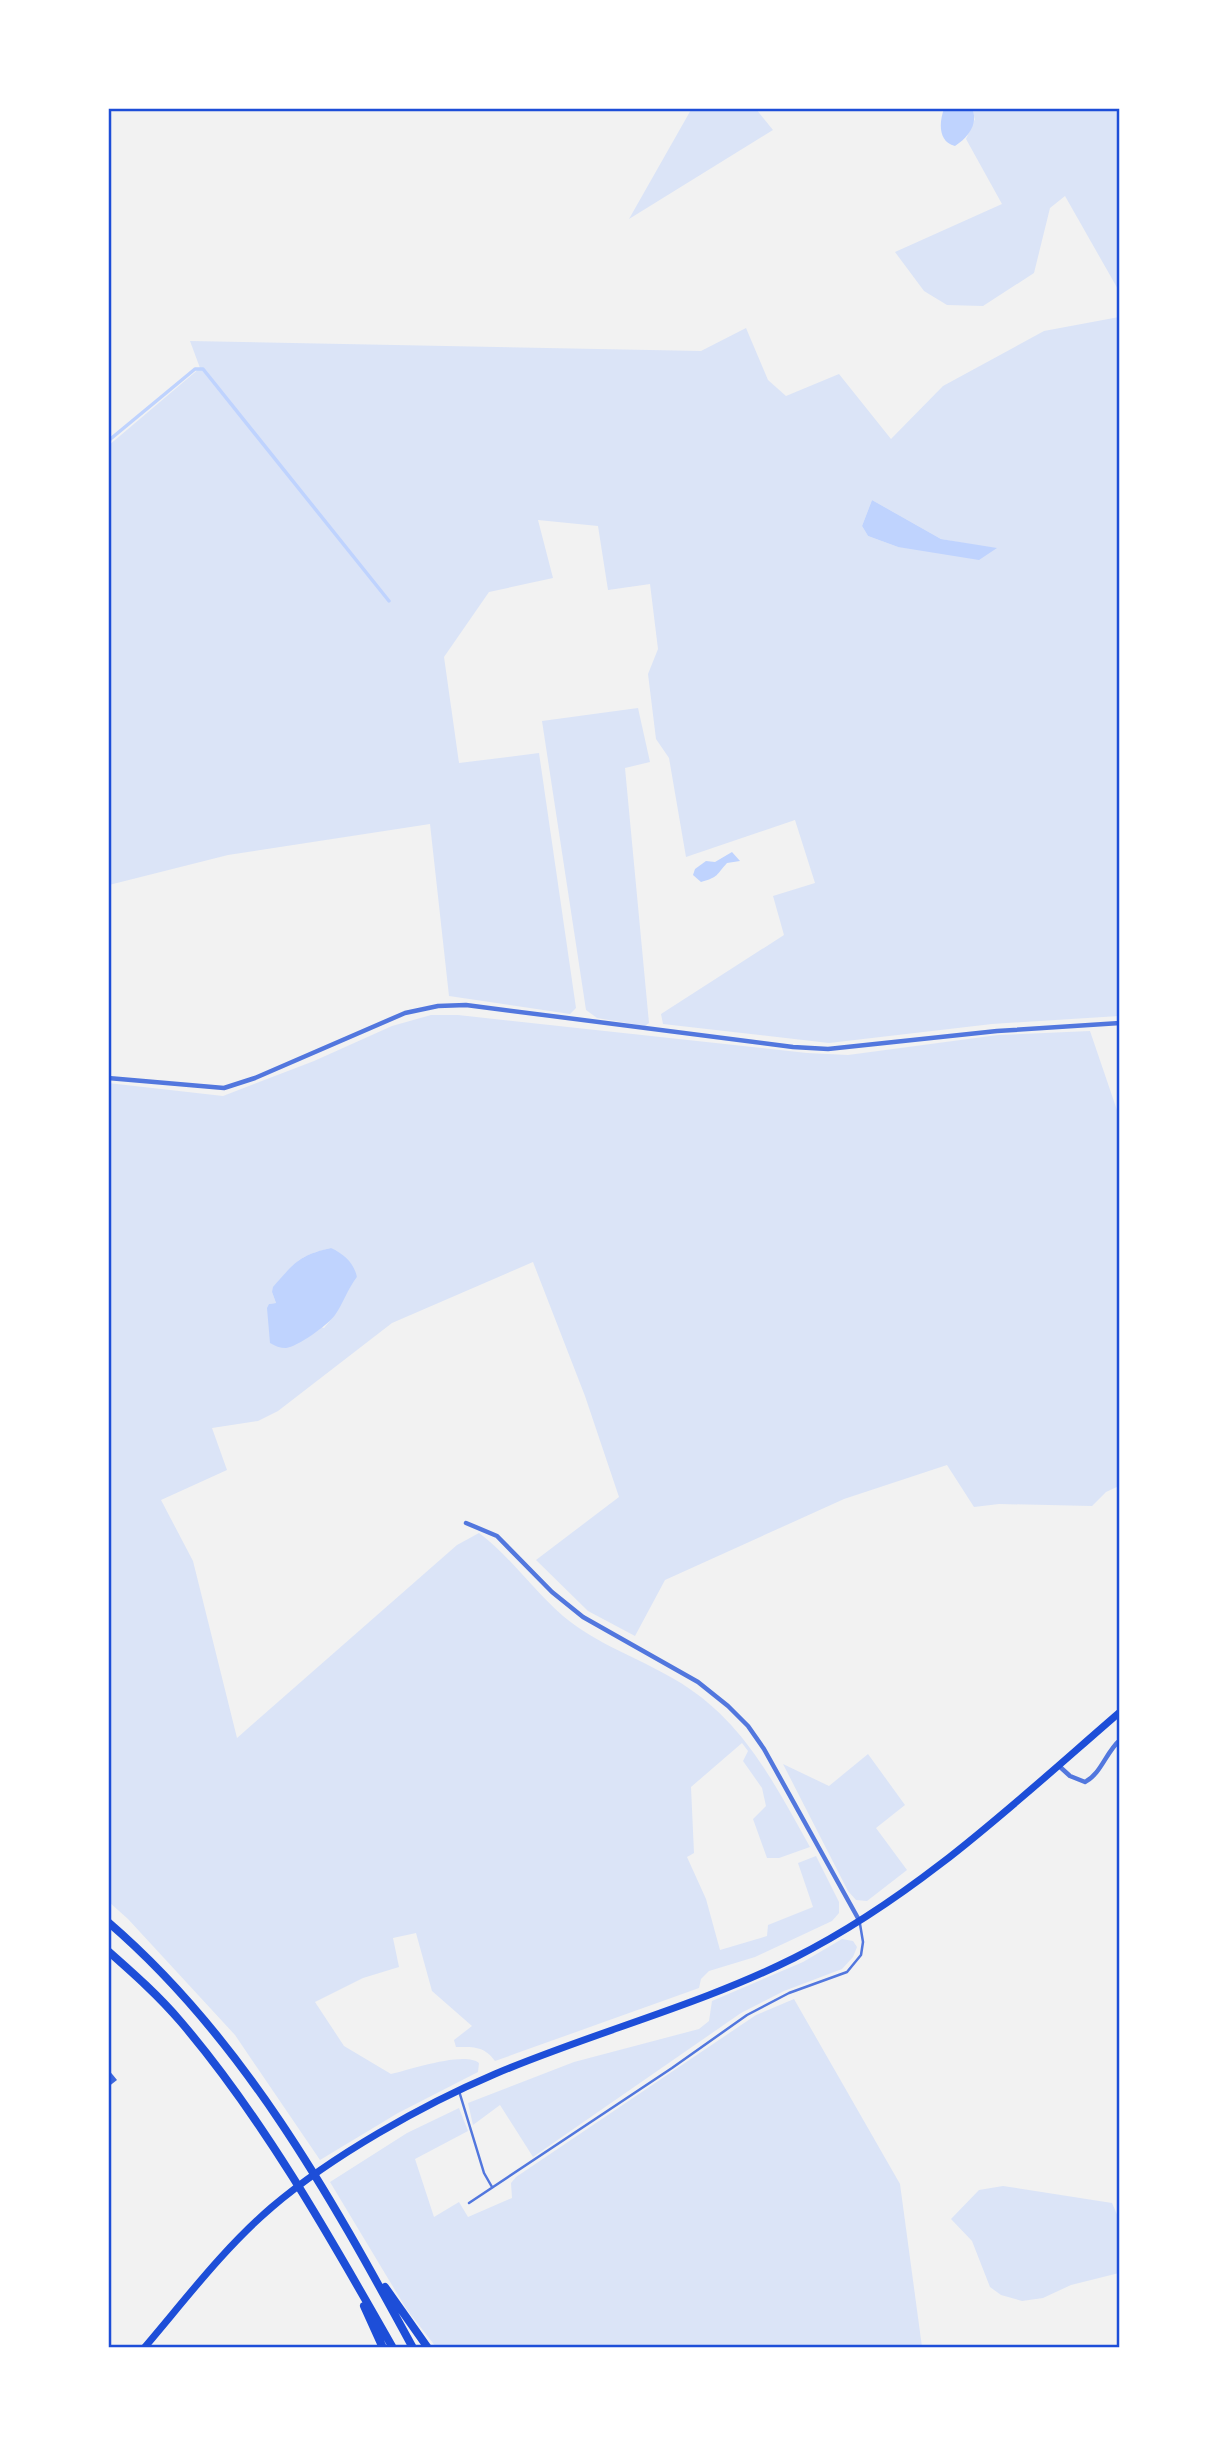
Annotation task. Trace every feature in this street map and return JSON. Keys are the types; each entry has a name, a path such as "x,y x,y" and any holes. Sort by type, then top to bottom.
{"highway":[{"path":"108,1922 158,1968 228,2049 300,2152 356,2243 413,2347"},
{"path":"108,1951 179,2019 211,2059 285,2166 341,2255 393,2347"},
{"path":"356,2243 428,2347"},
{"path":"341,2255 383,2347"}],"main road":[{"path":"144,2347 210,2270 272,2207 352,2151 411,2115 494,2074 700,1999 796,1957 859,1921 926,1875 1119,1712"}],"street":[{"path":"108,1078 224,1088 255,1078 394,1017 438,1006 466,1005 766,1044 828,1049 997,1031 1119,1023"},
{"path":"466,1523 497,1536 552,1592 583,1617 698,1682 748,1726 764,1749 859,1921"},
{"path":"1058,1766 1070,1776 1085,1782 1091,1779 1119,1741"}],"lane":[{"path":"469,2203 747,2015 789,1993 847,1972 861,1955 863,1942 859,1921"},
{"path":"459,2091 484,2173 492,2188"}],"shaded area":[{"path":"692,108 756,109 773,130 629,219"},
{"path":"972,109 1119,109 1119,291 1065,196 1050,208 1034,273 983,306 947,305 924,291 895,252 1002,204 966,139 975,119"},
{"path":"1119,317 1119,1016 992,1024 829,1043 663,1024 661,1014 784,935 773,896 815,883 795,820 686,857 669,758 656,739 648,674 658,649 650,584 608,590 598,526 538,520 553,578 489,592 444,657 459,763 539,753 576,1008 570,1014 449,996 430,824 228,855 109,885 108,446 200,368 190,341 701,351 746,328 768,380 786,396 839,374 891,439 943,386 1044,331","holes":["872,500 941,539 996,549 898,547 868,536 862,526"]},
{"path":"638,708 650,762 625,768 649,1023 645,1026 597,1018 586,1010 542,721"},
{"path":"431,1015 458,1015 807,1053 848,1055 998,1035 1090,1031 1120,1119 1119,1486 1106,1492 1092,1506 999,1504 974,1507 947,1465 844,1499 665,1580 635,1636 588,1611 536,1560 619,1497 585,1396 533,1262 392,1323 278,1411 258,1421 212,1428 227,1470 161,1500 193,1561 237,1738 457,1545 479,1533 501,1552 552,1606 576,1626 674,1679 719,1712 754,1753 783,1798 810,1847 779,1858 767,1858 753,1819 766,1806 762,1788 743,1761 748,1751 742,1743 691,1787 694,1853 687,1857 706,1899 720,1950 767,1936 768,1925 813,1907 798,1863 816,1856 839,1902 839,1913 832,1921 755,1957 709,1971 701,1979 699,1988 495,2061 487,2052 478,2048 456,2047 454,2040 472,2026 432,1991 416,1933 393,1938 399,1967 363,1978 315,2002 344,2046 391,2074 436,2062 462,2059 479,2063 478,2072 398,2113 320,2160 235,2035 128,1919 109,1902 108,1083 223,1096 314,1061 392,1026","holes":["331,1248 357,1277 324,1328 269,1314 269,1304 276,1303 272,1292 296,1262 310,1254"]},
{"path":"868,1754 905,1805 876,1828 907,1870 867,1901 856,1900 848,1891 783,1764 829,1786"},
{"path":"842,1939 853,1941 857,1947 853,1957 842,1969 784,1991 741,2013 533,2157 500,2105 473,2125 468,2103 574,2062 699,2029 709,2021 712,2001 803,1962"},
{"path":"794,1999 900,2184 922,2347 436,2347 407,2310 330,2182 407,2133 459,2108 468,2131 415,2159 434,2217 459,2202 468,2217 512,2198 511,2183 516,2177 756,2015"},
{"path":"1003,2186 1112,2203 1119,2219 1119,2273 1071,2285 1043,2298 1022,2301 1001,2295 990,2287 972,2241 951,2219 979,2190"}],"water":[{"path":"944,109 972,109 974,114 971,130 955,146 945,140 941,131"},
{"path":"872,500 941,539 997,548 979,560 898,547 868,536 862,526"},
{"path":"732,852 740,861 727,863 714,877 701,882 693,875 695,869 706,861 715,862"},
{"path":"331,1248 348,1260 357,1277 338,1311 326,1324 297,1344 286,1348 270,1343 267,1308 269,1304 276,1303 273,1287 298,1261"}],"building":[{"path":"108,2069 117,2080 108,2087"}],"waterway":[{"path":"108,441 195,369 203,369 389,601"}]}
